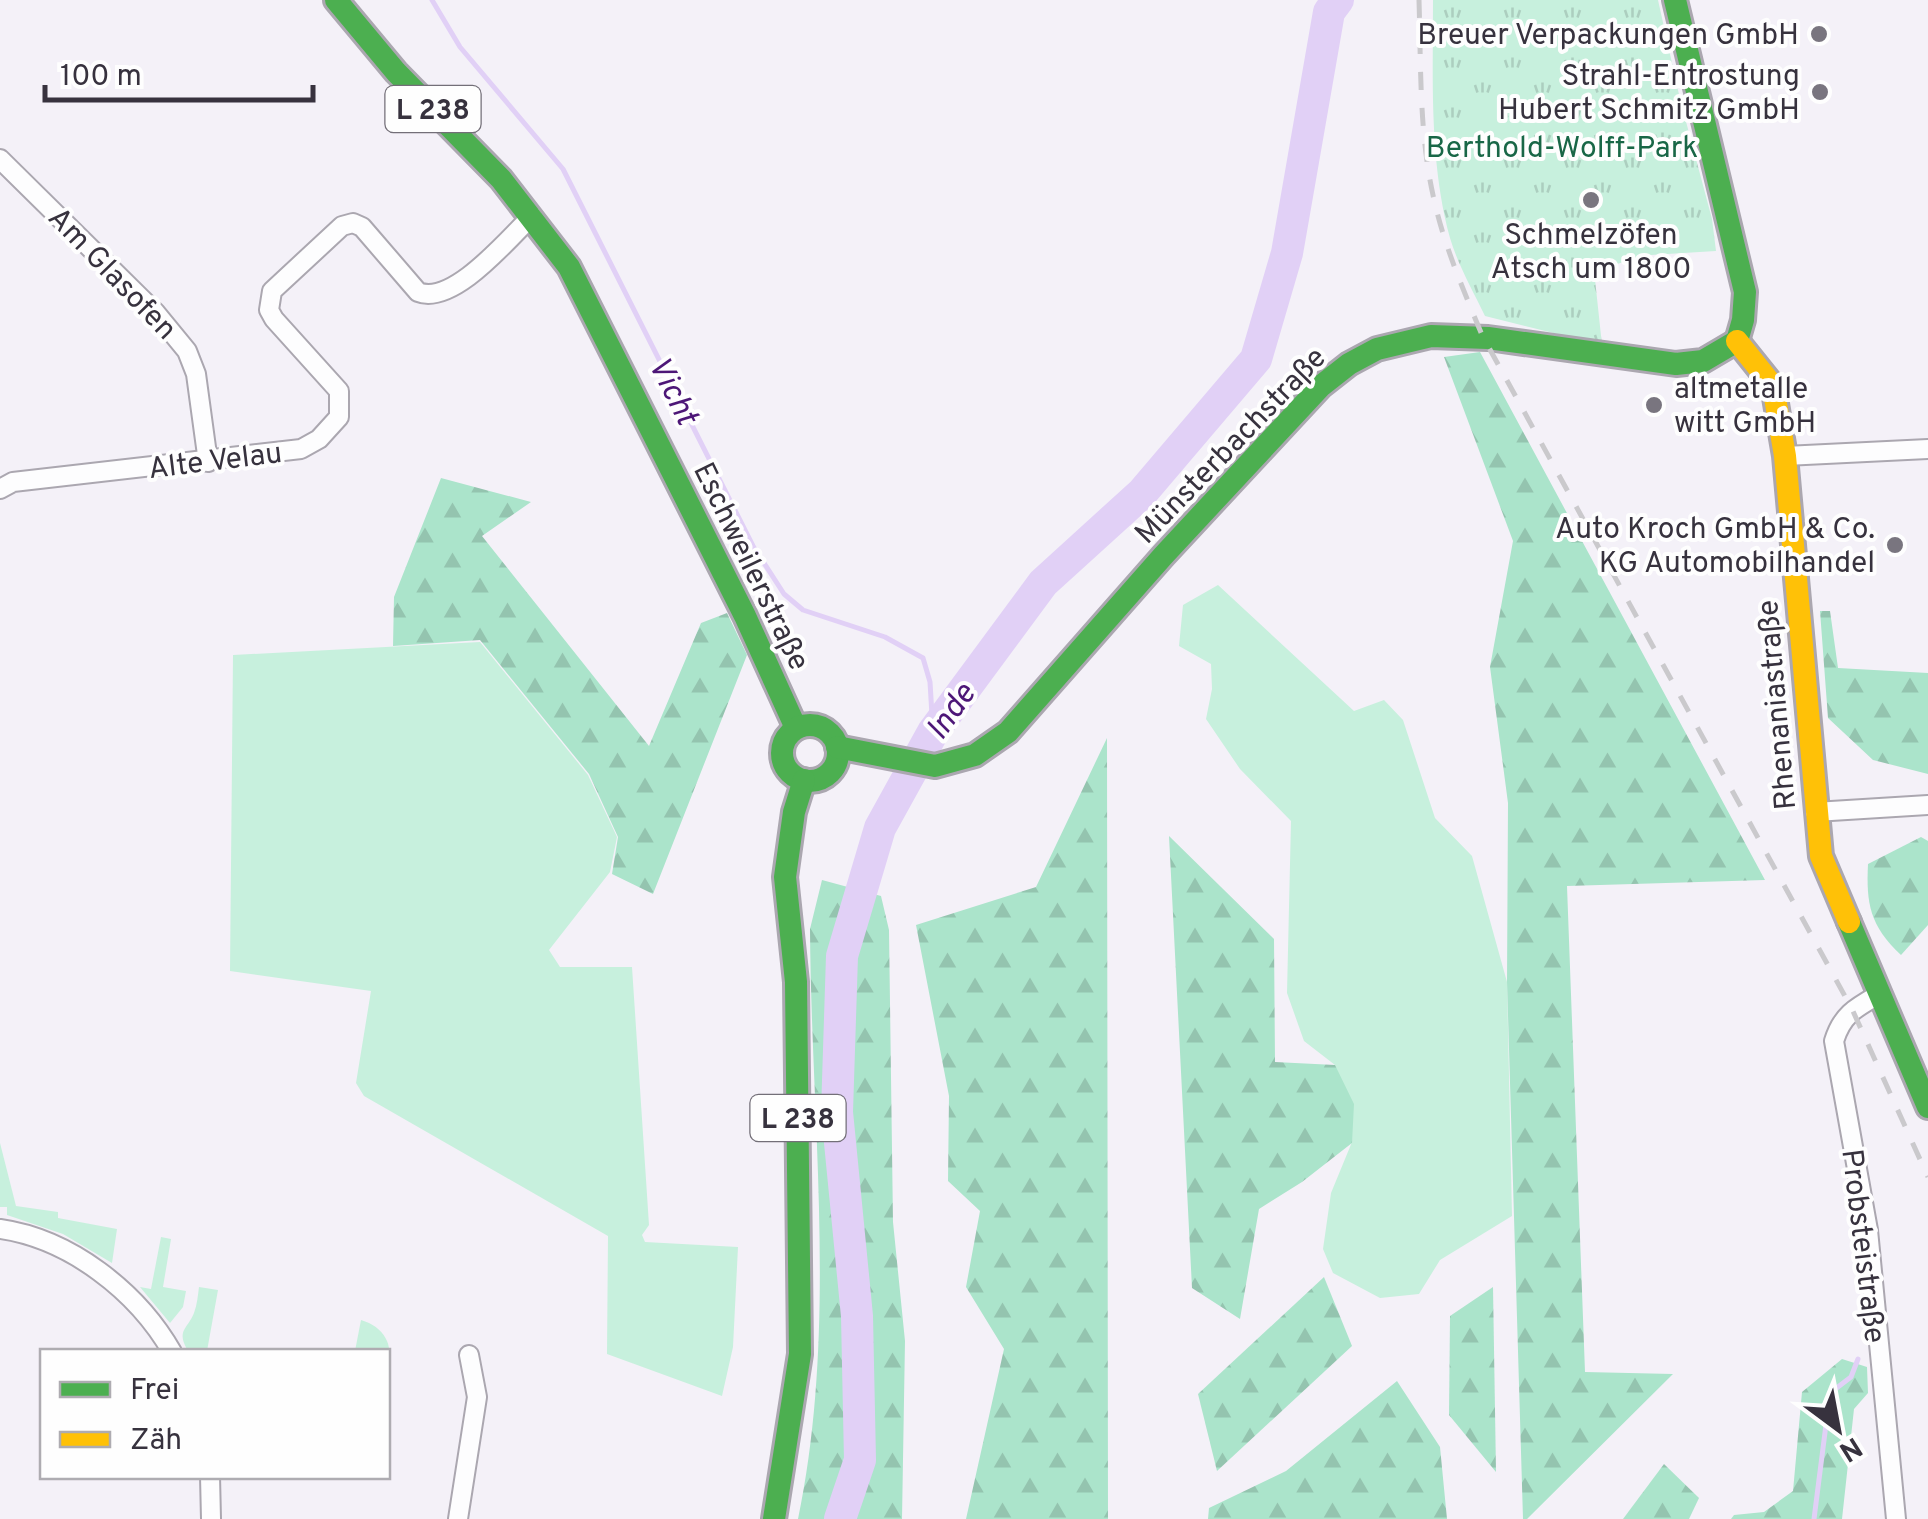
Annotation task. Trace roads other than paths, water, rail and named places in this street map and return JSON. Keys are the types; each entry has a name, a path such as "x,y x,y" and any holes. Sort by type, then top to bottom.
{"main road":[{"name":"Eschweilerstraße","path":"336,0 396,72 501,179 569,267 745,616 796,728"},
{"path":"1675,0 1745,292 1737,341"},
{"name":"Münsterbachstraße","path":"837,746 935,766 962,760 1008,732 1163,556 1321,386 1345,365 1372,350 1435,334 1482,334 1676,364 1704,361 1737,341"},
{"name":"Rhenaniastraße","path":"1737,341 1773,386 1785,456 1820,856 1928,1107"},
{"path":"810,724 829,732 837,746 838,756 829,774 814,780 804,780 787,769 782,754 788,736 796,728 810,724"},
{"name":"L 238","path":"774,1519 800,1354 796,982 785,877 794,812 804,780"}],"street":[{"name":"Am Glasofen","path":"0,159 155,312 187,351 196,374 208,462"},
{"name":"Alte Velau","path":"0,489 13,482 301,449 319,440 339,418 339,391 274,319 268,298 272,290 342,226 352,223 362,227 418,292 438,295 464,280 532,216"},
{"path":"1785,456 1928,449"},
{"path":"1815,812 1928,806"},
{"name":"Probsteistraße","path":"1878,995 1852,1009 1840,1021 1834,1041 1868,1230 1896,1519"},
{"path":"0,1229 42,1240 98,1270 146,1315 170,1349"},
{"path":"458,1519 477,1397 469,1354"},
{"path":"210,1479 211,1519"}],"waterway":[{"name":"Vicht","path":"432,0 460,47 563,169 753,546 784,594 803,610 885,637 923,658 930,682 933,732"},
{"name":"Inde","path":"840,1519 860,1460 857,1316 837,1112 842,956 880,828 933,732 1043,583 1142,493 1256,359 1287,253 1329,12 1338,0"},
{"path":"1814,1519 1830,1393 1851,1377 1858,1359"}],"railway":[{"path":"1419,0 1428,171 1448,248 1482,335 1852,1009 1928,1177"}],"place":[{"name":"Breuer Verpackungen GmbH","path":"1819,34"},
{"name":"Strahl-Entrostung Hubert Schmitz GmbH","path":"1820,92"},
{"name":"Schmelzöfen Atsch um 1800","path":"1591,200"},
{"name":"altmetalle witt GmbH","path":"1654,405"},
{"name":"Auto Kroch GmbH & Co. KG Automobilhandel","path":"1895,545"}],"park label":[{"name":"Berthold-Wolff-Park","path":"1562,147"}]}
